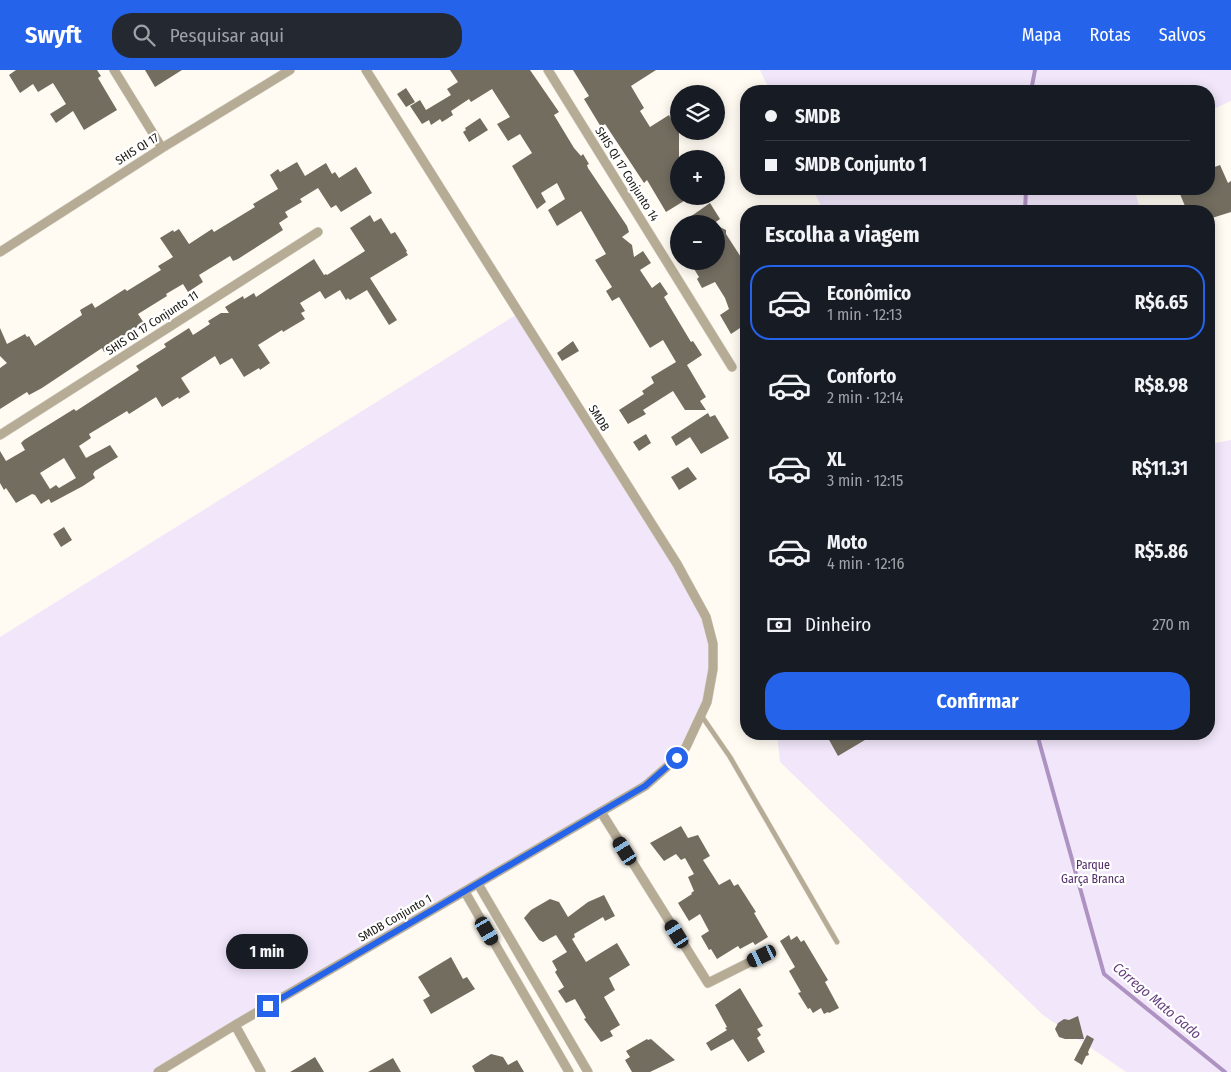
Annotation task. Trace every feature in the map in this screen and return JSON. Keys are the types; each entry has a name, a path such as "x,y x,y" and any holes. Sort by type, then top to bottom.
{"street":[{"path":"114,70 162,148"},
{"name":"SHIS QI 17","path":"0,252 162,148 290,70"},
{"name":"SMDB","path":"366,70 677,564 706,617 713,644 713,669 707,702 686,746 677,758 645,786"},
{"name":"SHIS QI 17 Conjunto 14","path":"548,70 732,367"},
{"name":"SHIS QI 17 Conjunto 11","path":"0,435 318,232"},
{"name":"SMDB Conjunto 1","path":"158,1072 235,1025 645,786"},
{"path":"601,812 708,983 762,956"},
{"path":"478,884 588,1072"},
{"path":"465,892 568,1072"},
{"path":"235,1025 261,1072"}],"lane":[{"path":"701,715 730,757 837,942"}],"green space":[{"path":"760,70 1231,70 1231,101 1215,108 1215,85 767,85"},
{"path":"816,195 1136,195 1139,205 820,205"},
{"path":"519,313 706,617 713,644 707,702 686,747 645,786 157,1072 0,1072 0,637"},
{"name":"Parque Garça Branca","path":"1231,440 1231,1072 1126,1072 1043,1015 780,762 778,740 1215,740 1215,443"}],"building":[{"path":"16,70 97,70 101,76 98,78 117,110 84,130 73,111 56,123 50,114 66,104 53,83 38,92 33,84 20,93 9,75"},
{"path":"145,70 182,70 155,87"},
{"path":"450,70 530,70 559,112 554,115 574,148 581,156 583,154 589,164 587,165 588,168 627,226 629,232 622,237 632,245 634,257 643,251 651,263 640,270 652,288 660,282 668,294 664,297 691,342 693,341 702,355 687,365 706,397 700,401 706,410 685,410 673,391 643,410 646,414 628,424 619,410 644,394 642,391 654,383 651,377 676,362 663,340 650,348 619,297 612,301 606,291 612,287 595,260 606,254 581,211 557,226 548,210 565,199 557,183 541,193 546,202 537,209 512,166 532,153 520,134 508,141 497,124 510,117 492,89 471,102 469,99 451,111 453,115 442,122 440,119 431,125 429,120 422,124 410,106 420,100 426,110 451,95 447,89 458,82"},
{"path":"573,70 656,70 631,86 644,108 640,111 650,127 669,115 670,140 679,140 679,150 670,150 670,205 677,205 666,212 647,180 644,183 605,124 601,127 584,99 589,96"},
{"path":"406,88 415,102 406,107 397,94"},
{"path":"480,118 488,130 469,142 463,132 466,130 465,128"},
{"path":"297,162 305,176 326,163 332,174 335,172 339,178 356,167 372,193 341,212 336,205 331,208 318,188 300,199 302,202 285,212 288,217 279,223 283,230 238,259 233,261 230,256 199,275 203,282 188,292 183,284 166,294 167,296 138,314 144,323 112,343 114,345 104,352 102,348 42,388 29,395 27,392 0,409 0,368 7,363 0,356 0,328 7,344 25,334 27,337 29,336 35,346 82,315 80,310 92,303 95,308 161,270 158,266 173,257 160,238 173,230 174,232 179,229 189,244 212,229 214,232 255,207 253,204 278,189 270,175 278,169 280,172"},
{"path":"1220,165 1228,183 1231,181 1231,212 1215,217 1215,205 1185,205 1180,195 1215,195 1215,167"},
{"path":"707,205 711,205 718,215 693,215"},
{"path":"370,215 374,222 381,218 391,234 395,232 407,251 408,255 370,278 397,320 389,325 367,290 350,300 348,298 346,300 340,290 325,299 320,291 300,303 305,311 301,313 305,319 283,332 282,330 258,345 270,363 260,370 259,368 244,377 232,358 220,365 215,356 181,378 190,392 179,399 178,397 162,407 156,397 129,414 127,411 89,434 91,438 79,446 86,458 110,445 118,457 95,471 93,474 95,478 83,486 51,503 49,499 41,504 35,495 32,494 16,503 6,488 4,490 0,483 0,451 6,461 25,450 21,443 24,440 74,409 76,411 139,370 136,366 166,347 164,344 189,328 193,335 210,324 208,321 221,313 229,313 225,307 243,296 244,299 254,293 256,297 314,259 324,275 327,275 365,251 350,228","holes":["64,458 76,478 59,488 56,485 50,489 40,473"]},
{"path":"726,230 726,234 740,256 740,328 731,334 720,315 729,309 725,298 715,282 702,288 697,279 699,277 695,270 725,270"},
{"path":"573,341 579,351 562,361 557,353"},
{"path":"708,413 710,417 715,415 729,438 701,454 690,437 676,446 671,437"},
{"path":"646,434 651,443 639,451 633,442"},
{"path":"688,467 697,479 679,490 671,477"},
{"path":"64,527 72,540 61,547 53,534"},
{"path":"829,740 865,740 838,756"},
{"path":"681,826 688,838 698,835 710,856 703,860 719,885 730,879 734,886 738,884 756,912 754,913 768,937 755,945 753,942 740,949 738,946 717,959 711,949 709,950 701,936 709,931 700,914 689,921 678,903 694,891 688,877 694,874 685,858 681,860 676,854 664,861 650,843"},
{"path":"604,895 615,916 605,921 603,917 574,934 575,937 572,939 586,962 617,943 630,965 609,978 615,990 604,997 620,1025 610,1031 613,1036 601,1042 584,1019 586,1018 575,999 566,1003 558,991 564,987 555,972 557,970 552,961 567,952 556,935 543,942 539,940 524,918 531,910 550,899 559,902 568,917 588,902"},
{"path":"789,935 791,940 797,936 801,942 804,940 828,980 825,982 839,1008 824,1014 821,1008 813,1013 810,1008 808,1009 798,993 801,992 789,971 795,967 780,941"},
{"path":"451,957 463,979 467,977 475,989 431,1014 423,1000 430,996 418,977"},
{"path":"740,988 763,1026 757,1029 761,1035 757,1038 765,1052 748,1062 733,1039 711,1051 706,1043 727,1030 715,1005"},
{"path":"1078,1016 1084,1039 1065,1039 1059,1037 1055,1029 1058,1023 1064,1019 1069,1020"},
{"path":"1087,1035 1094,1039 1088,1052 1089,1055 1086,1056 1082,1065 1074,1060"},
{"path":"647,1039 651,1039 675,1060 650,1072 632,1072 625,1060 630,1057 626,1051"},
{"path":"491,1054 503,1057 508,1065 517,1060 524,1072 475,1072 472,1066"},
{"path":"315,1057 324,1072 290,1072 302,1065"},
{"path":"393,1058 401,1072 368,1072"}],"waterway":[{"name":"Córrego Mato Gado","path":"1032,85 1035,70"},
{"name":"Córrego Mato Gado","path":"1025,205 1026,195"},
{"name":"Córrego Mato Gado","path":"1039,740 1104,974 1225,1072"}],"route":[{"path":"268,1006 645,786 677,758"}]}
